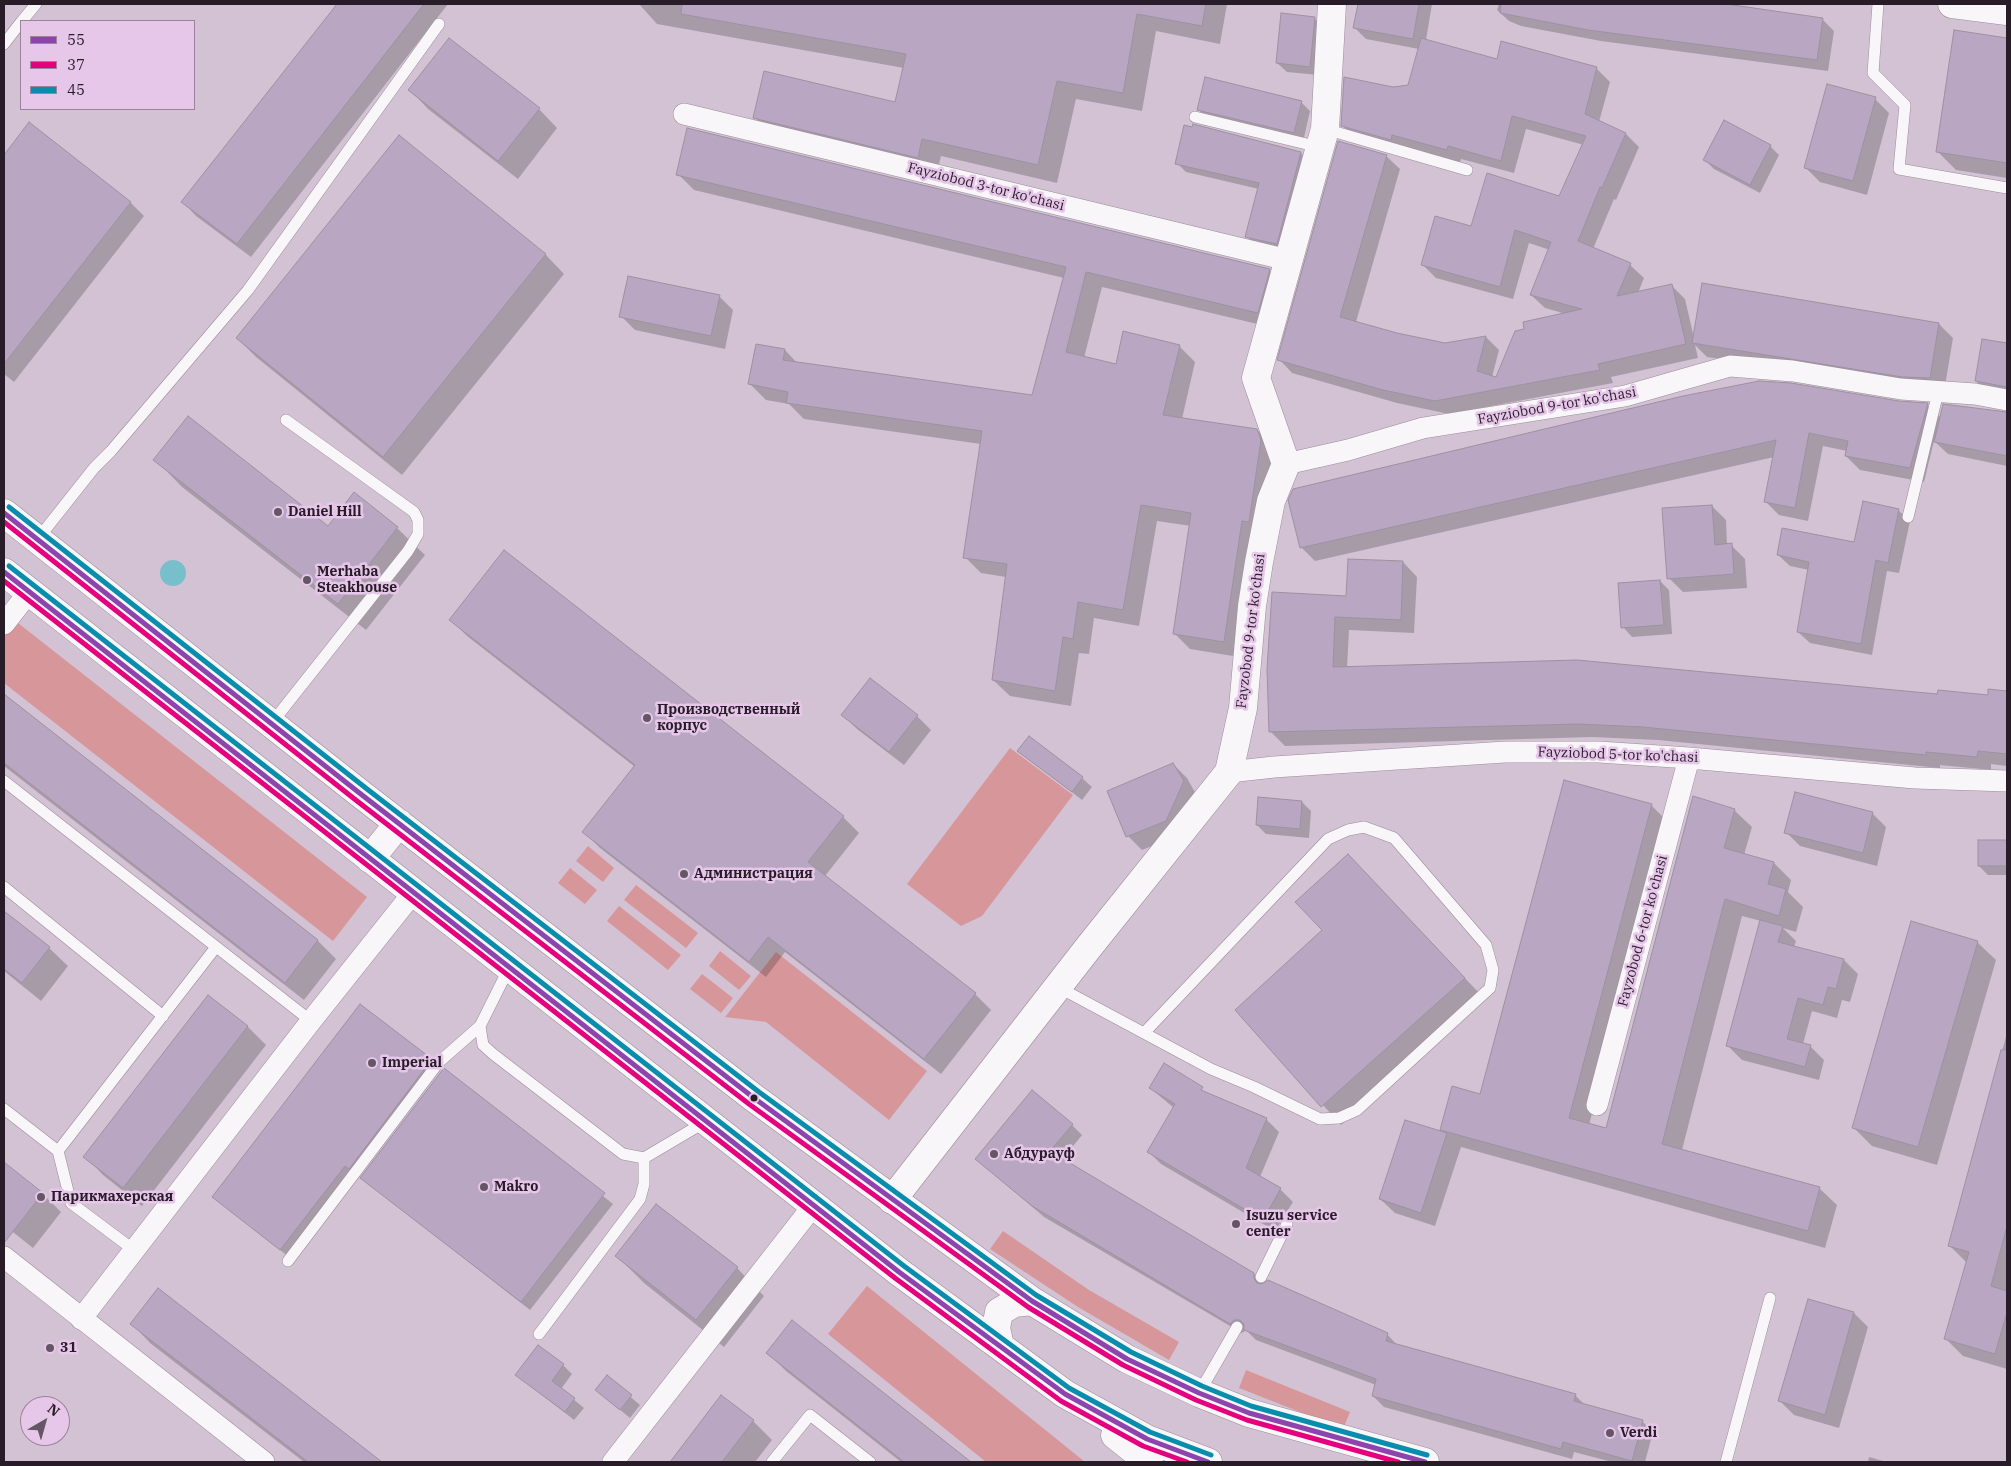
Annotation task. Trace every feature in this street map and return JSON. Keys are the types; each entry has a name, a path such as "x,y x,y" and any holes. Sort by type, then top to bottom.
{"main road":[{"path":"1286,464 1256,378 1322,138 1332,4"},
{"path":"1952,4 2007,11"},
{"name":"Fayzobod 9-tor ko'chasi","path":"1229,772 1243,708 1258,562 1271,501 1286,464"},
{"path":"4,513 271,724 754,1098 1032,1301 1127,1359 1199,1393 1249,1413 1424,1462"},
{"path":"4,572 813,1206 1065,1394 1149,1462"},
{"path":"892,1200 1229,772"},
{"path":"370,859 399,823"},
{"path":"1000,1346 996,1328 999,1312 1014,1303 1032,1301"},
{"path":"1065,1394 1147,1438 1208,1462"}],"street":[{"name":"Fayziobod 3-tor ko'chasi","path":"684,114 1288,260"},
{"name":"Fayziobod 9-tor ko'chasi","path":"1286,464 1348,450 1423,428 1625,396 1730,366 1793,371 1901,389 1975,394 2007,400"},
{"path":"4,624 30,592"},
{"name":"Fayziobod 5-tor ko'chasi","path":"1229,772 1274,767 1505,752 1598,752 1915,778 2007,781"},
{"name":"Fayzobod 6-tor ko'chasi","path":"1597,1105 1689,758"},
{"path":"81,1319 311,1021 413,893"},
{"path":"613,1462 813,1206"},
{"path":"4,1257 264,1462"}],"lane":[{"path":"24,20 36,4"},
{"path":"1878,4 1873,72 1905,105 1899,170 2007,188"},
{"path":"4,44 20,24"},
{"path":"37,540 94,468 111,451 248,290 439,24"},
{"path":"1195,117 1322,138 1467,170"},
{"path":"1908,517 1938,392"},
{"path":"271,724 408,551 418,534 418,520 414,512 286,420"},
{"path":"4,781 311,1021"},
{"path":"1058,987 1211,1069 1254,1087 1320,1119 1339,1118 1357,1110 1490,988 1493,970 1486,945 1394,838 1364,827 1348,830 1328,839 1144,1033"},
{"path":"4,887 163,1016"},
{"path":"58,1151 216,947"},
{"path":"288,1261 440,1062 480,1026 509,968"},
{"path":"480,1026 483,1044 493,1054 623,1154 644,1158 705,1122"},
{"path":"4,1109 58,1151 71,1203 134,1250"},
{"path":"539,1334 640,1198 644,1184 644,1158"},
{"path":"1261,1277 1286,1224"},
{"path":"1726,1462 1770,1298"},
{"path":"1199,1393 1236,1327"},
{"path":"772,1462 810,1415 870,1462"}],"shaded area":[{"path":"4,612 367,897 333,941 4,683"},
{"path":"1010,748 1073,795 982,916 961,926 907,884"},
{"path":"588,846 614,868 603,882 576,861"},
{"path":"570,868 597,890 585,904 558,883"},
{"path":"636,885 698,933 686,948 624,900"},
{"path":"619,906 681,955 668,970 607,921"},
{"path":"720,951 751,976 739,990 709,966"},
{"path":"776,952 927,1071 889,1120 766,1022 725,1017"},
{"path":"702,974 733,998 721,1013 690,989"},
{"path":"1003,1231 1089,1290 1179,1342 1169,1360 1078,1307 990,1249"},
{"path":"867,1286 1085,1462 986,1462 828,1334"},
{"path":"1246,1370 1350,1412 1343,1429 1239,1388"}],"water":[{"path":"173,560 182,564 186,573 182,582 173,586 164,582 160,573 164,564"}],"building":[{"path":"337,4 424,4 237,244 181,202"},
{"path":"682,4 1206,4 1202,26 1137,14 1123,93 1057,81 1038,165 922,139 918,158 753,118 764,71 895,102 906,54 681,14"},
{"path":"1358,4 1419,4 1413,39 1353,28"},
{"path":"1501,4 1726,4 1823,18 1817,60 1588,30 1500,13"},
{"path":"1281,13 1315,17 1310,67 1276,63"},
{"path":"1954,30 2007,38 2007,163 1936,152"},
{"path":"449,38 540,108 498,161 408,90"},
{"path":"1421,38 1497,59 1501,41 1597,67 1585,114 1626,133 1602,188 1600,187 1578,241 1631,263 1617,296 1672,284 1686,344 1598,364 1600,370 1435,401 1383,390 1277,360 1338,141 1387,155 1340,317 1397,333 1445,343 1486,336 1477,371 1496,377 1515,331 1524,329 1523,322 1582,309 1530,295 1551,242 1515,230 1500,287 1421,265 1435,216 1471,226 1487,173 1559,196 1586,136 1512,116 1501,161 1448,146 1447,150 1392,135 1391,140 1341,126 1344,77 1393,87 1408,85"},
{"path":"1205,77 1302,101 1294,133 1197,110"},
{"path":"1827,84 1876,97 1853,181 1804,168"},
{"path":"1724,120 1771,145 1750,185 1703,160"},
{"path":"29,122 131,202 4,364 4,155"},
{"path":"1193,124 1301,152 1277,244 1245,237 1259,183 1175,164 1184,125 1192,127"},
{"path":"687,128 1270,269 1258,313 1086,272 1066,352 1116,364 1123,331 1180,345 1163,415 1257,429 1261,440 1249,522 1242,521 1224,642 1173,634 1191,513 1141,505 1123,610 1078,602 1073,639 1063,637 1055,691 992,680 1007,564 963,558 982,431 786,403 788,392 748,384 756,344 785,349 783,360 1032,395 1066,267 676,175"},
{"path":"399,135 546,254 383,457 236,338"},
{"path":"628,276 720,295 711,336 619,317"},
{"path":"1702,283 1939,323 1930,378 1902,377 1692,343"},
{"path":"1982,339 2007,343 2007,387 1975,381"},
{"path":"1759,381 1791,383 1899,401 1928,403 1910,468 1845,456 1848,441 1809,433 1795,508 1764,502 1776,440 1300,548 1288,500 1293,489 1683,396"},
{"path":"1943,404 2007,412 2007,456 1934,442"},
{"path":"188,416 328,526 354,492 398,527 338,604 153,460"},
{"path":"1863,501 1899,509 1888,563 1876,560 1861,644 1797,632 1809,562 1777,555 1782,528 1854,542"},
{"path":"1712,505 1715,545 1732,543 1734,574 1667,579 1662,508"},
{"path":"504,550 844,816 808,862 976,993 924,1059 768,937 749,962 582,832 635,765 449,620"},
{"path":"1348,559 1403,561 1401,620 1335,617 1333,667 1577,660 1937,694 1938,690 1988,695 1988,689 2007,691 2007,754 1978,751 1977,757 1926,752 1926,755 1643,727 1578,724 1269,732 1267,669 1272,592 1346,596"},
{"path":"1660,580 1664,625 1621,628 1618,583"},
{"path":"870,678 918,715 889,752 841,715"},
{"path":"4,694 318,940 285,983 4,763"},
{"path":"1029,736 1083,777 1072,792 1017,751"},
{"path":"1173,763 1184,781 1166,821 1126,837 1107,791"},
{"path":"1564,780 1652,804 1569,1118 1606,1128 1693,796 1735,809 1724,848 1774,862 1768,884 1786,889 1779,916 1725,899 1662,1144 1820,1187 1808,1231 1440,1130 1452,1086 1480,1094"},
{"path":"1795,792 1873,812 1863,853 1784,833"},
{"path":"1258,797 1302,801 1300,829 1256,825"},
{"path":"1978,840 2007,840 2007,866 1978,866"},
{"path":"1348,854 1465,978 1321,1107 1235,1010 1322,930 1295,902"},
{"path":"4,911 50,947 22,983 4,969"},
{"path":"1760,920 1783,926 1778,942 1844,959 1836,989 1828,987 1823,1005 1798,998 1787,1039 1811,1045 1805,1067 1726,1046"},
{"path":"1911,921 1978,941 1918,1147 1852,1128"},
{"path":"208,995 248,1026 123,1188 83,1157"},
{"path":"360,1004 432,1059 349,1169 345,1166 280,1250 212,1197"},
{"path":"2001,1050 2007,1050 2007,1226 1991,1286 2007,1291 2007,1312 1995,1354 1944,1339 1969,1252 1948,1246"},
{"path":"1164,1063 1203,1087 1201,1090 1267,1118 1246,1168 1281,1188 1263,1220 1147,1152 1175,1104 1149,1088"},
{"path":"444,1068 605,1193 521,1302 360,1178"},
{"path":"1032,1090 1073,1124 1050,1151 1254,1273 1257,1283 1262,1284 1268,1280 1388,1333 1386,1341 1576,1394 1574,1401 1643,1420 1632,1461 1563,1442 1561,1449 1372,1396 1376,1379 1244,1330 1244,1324 1240,1320 1234,1320 1230,1324 1032,1206 975,1159"},
{"path":"1405,1120 1447,1133 1421,1213 1379,1199"},
{"path":"4,1162 43,1193 4,1243"},
{"path":"656,1204 738,1267 696,1320 615,1256"},
{"path":"158,1288 382,1462 308,1462 130,1324"},
{"path":"1808,1299 1854,1312 1825,1415 1778,1401"},
{"path":"792,1320 971,1462 904,1462 766,1353"},
{"path":"538,1345 564,1364 552,1381 575,1398 565,1412 515,1375"},
{"path":"607,1375 632,1395 620,1410 595,1390"},
{"path":"721,1395 754,1420 722,1462 670,1462"}],"transit line":[{"name":"45","path":"9,507 367,789 759,1092 1036,1295 1131,1352 1202,1386 1251,1406 1427,1455"},
{"name":"55","path":"4,513 362,795 754,1098 1032,1301 1127,1359 1199,1393 1249,1413 1425,1462"},
{"name":"37","path":"4,522 357,801 749,1104 1028,1307 1123,1365 1196,1400 1247,1420 1398,1462"},
{"name":"45","path":"9,566 904,1266 1069,1388 1150,1432 1211,1455"},
{"name":"55","path":"4,572 899,1272 1065,1394 1147,1439 1208,1462"},
{"name":"37","path":"4,581 895,1278 1061,1401 1143,1446 1187,1462"}],"place":[{"name":"Daniel Hill","path":"278,512"},
{"name":"Merhaba Steakhouse","path":"307,580"},
{"name":"Производственный корпус","path":"647,718"},
{"name":"Администрация","path":"684,874"},
{"name":"Imperial","path":"372,1063"},
{"name":"Абдурауф","path":"994,1154"},
{"name":"Makro","path":"484,1187"},
{"name":"Парикмахерская","path":"41,1197"},
{"name":"Isuzu service center","path":"1236,1224"},
{"name":"31","path":"50,1348"},
{"name":"Verdi","path":"1610,1433"}]}
